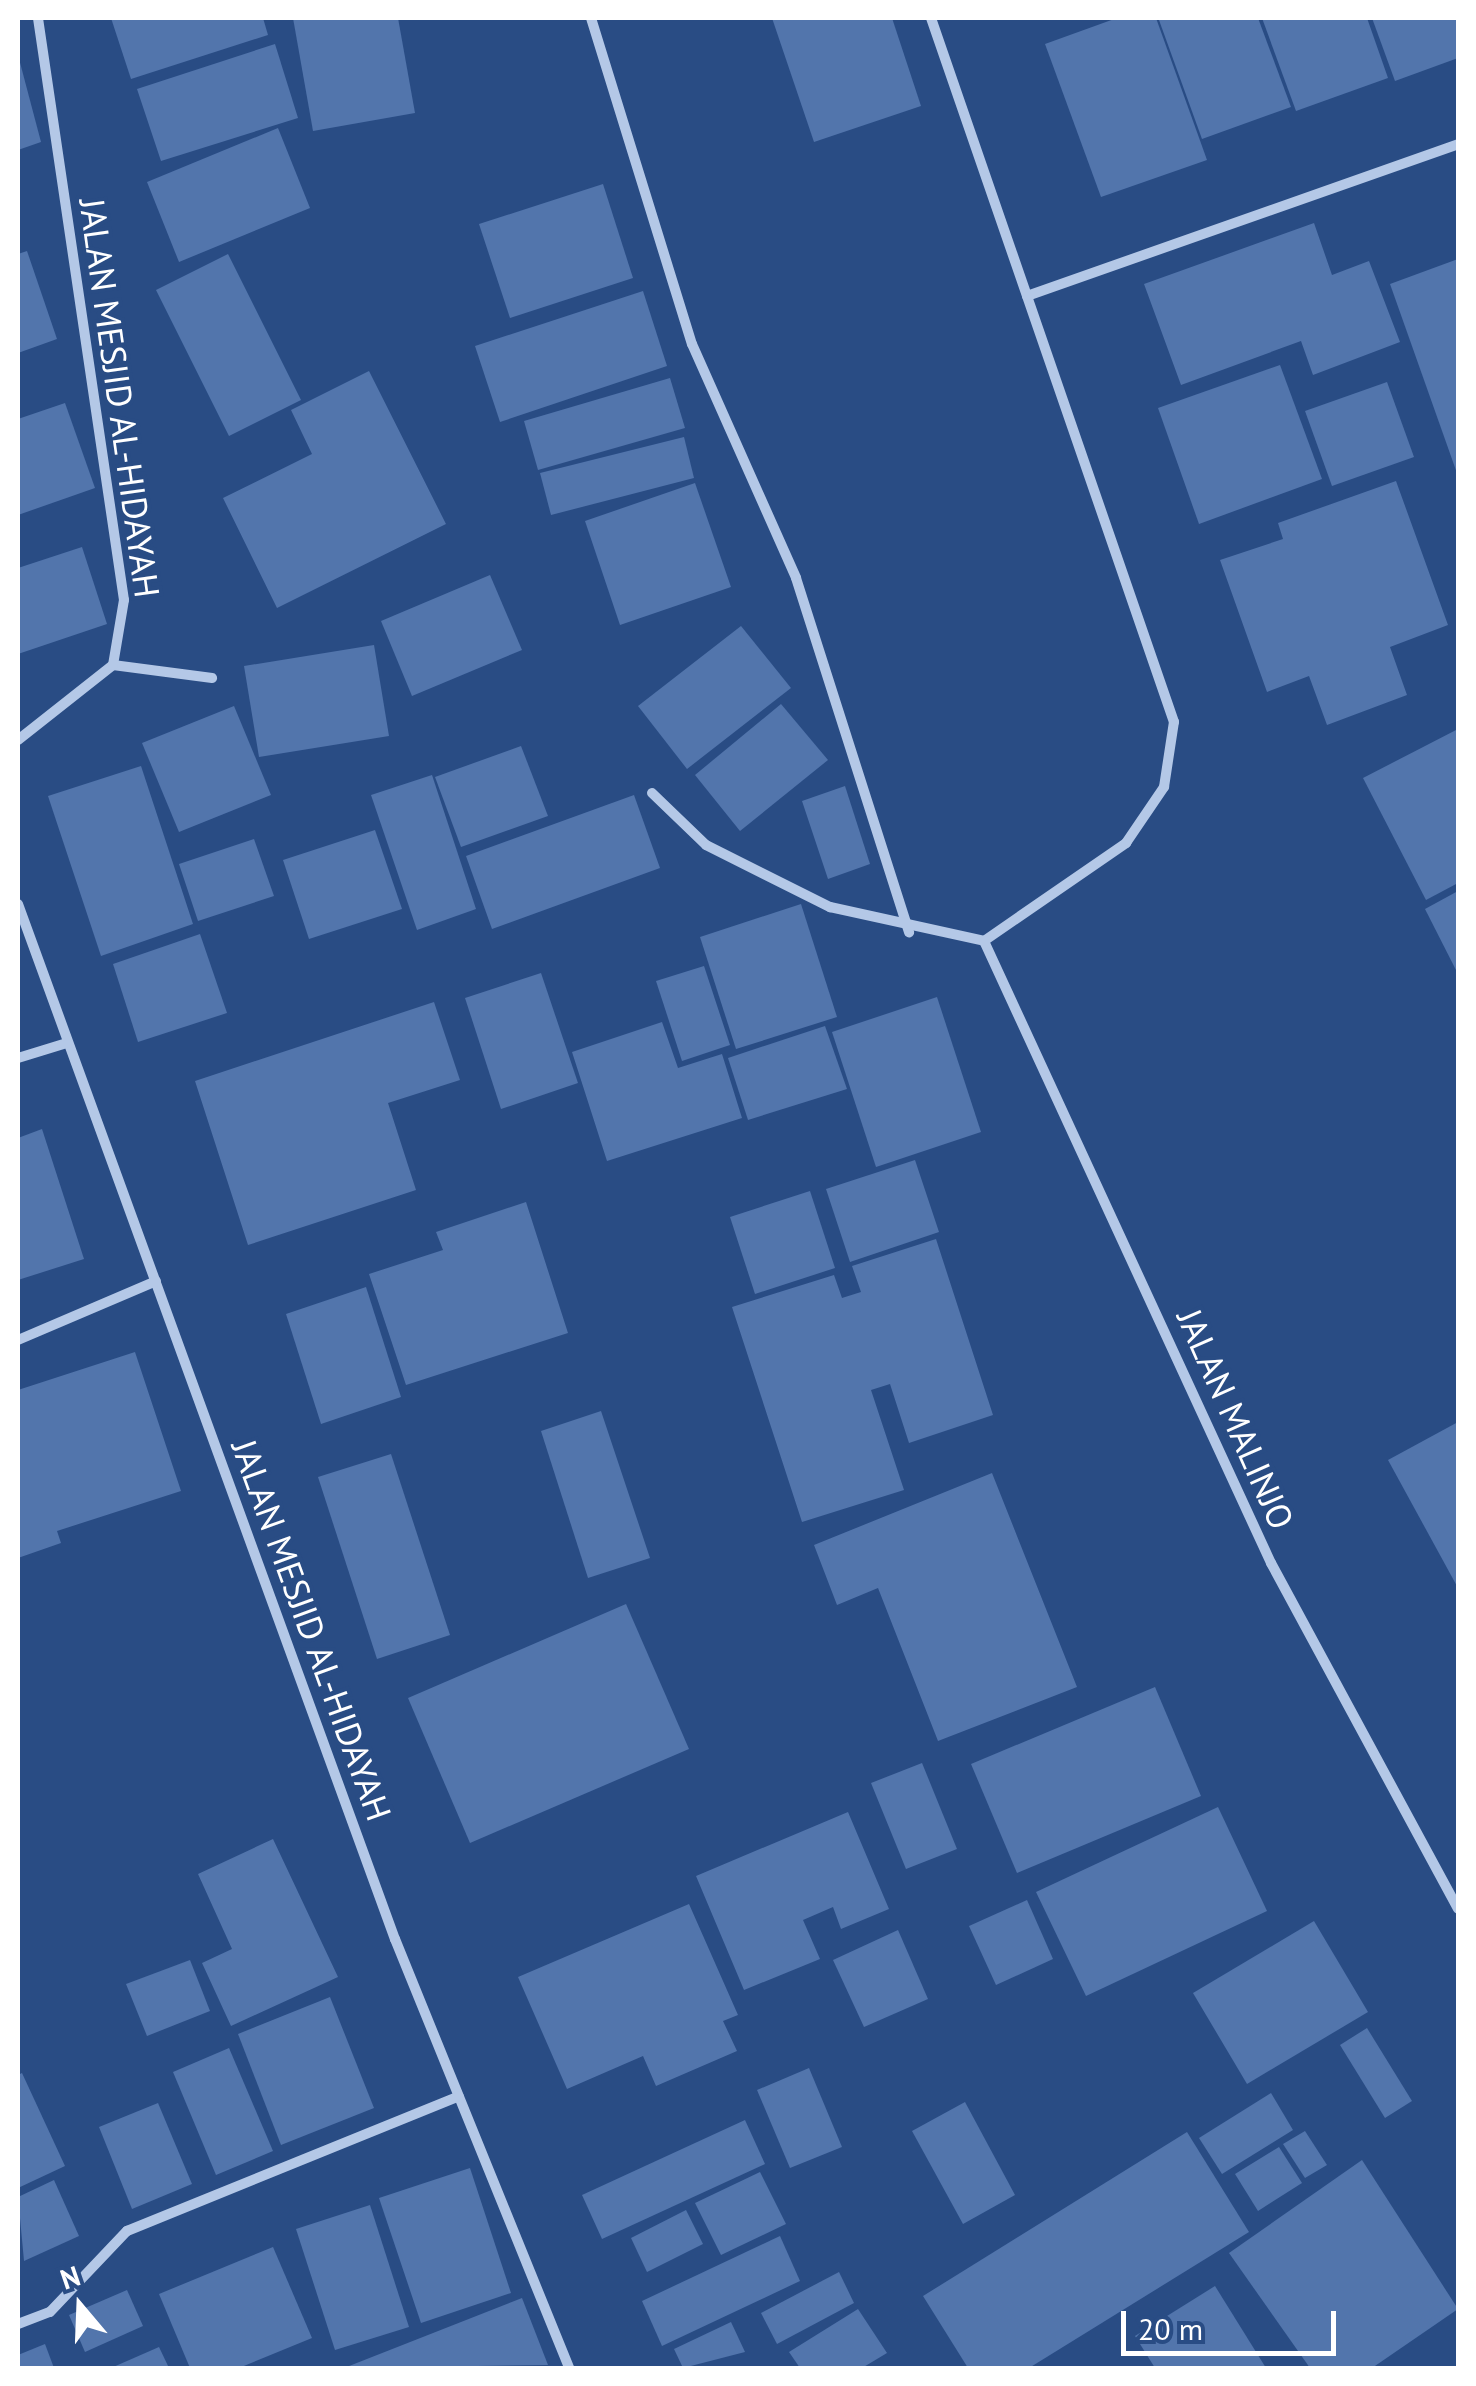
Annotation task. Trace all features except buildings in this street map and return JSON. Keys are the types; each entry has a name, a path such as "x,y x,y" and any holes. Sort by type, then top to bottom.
{"street":[{"name":"JALAN MESJID AL-HIDAYAH","path":"38,18 124,600 113,665"},
{"path":"591,18 692,344 796,578 908,932"},
{"path":"652,792 698,840 750,872 908,932 984,941 1126,843 1164,788 1174,722 930,18"},
{"path":"1027,296 1458,144"},
{"path":"18,740 113,665 212,678"},
{"name":"JALAN MESJID AL-HIDAYAH","path":"18,904 66,1043 459,2096 569,2368"},
{"name":"JALAN MALINJO","path":"984,941 1271,1564 1458,1910"},
{"path":"18,1058 66,1043"},
{"path":"18,1340 156,1282"},
{"path":"18,2324 50,2312 127,2230 459,2096"}]}
